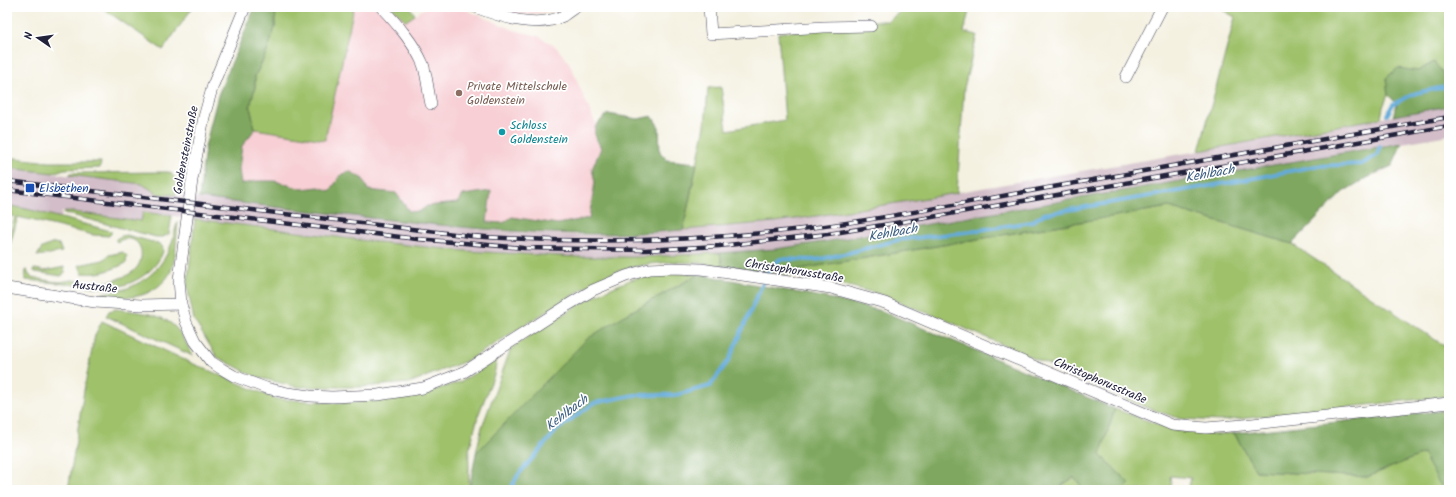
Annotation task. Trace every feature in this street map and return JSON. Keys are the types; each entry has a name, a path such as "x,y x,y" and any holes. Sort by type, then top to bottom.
{"street":[{"name":"Goldensteinstraße","path":"181,304 179,280 198,143 213,86 245,7"},
{"path":"381,7 397,24 412,44 423,65 431,104"},
{"path":"475,7 522,21 543,21 562,16 576,7"},
{"path":"709,7 711,34 824,27 871,26"},
{"path":"1126,77 1162,7"},
{"name":"Christophorusstraße","path":"181,304 186,322 195,341 211,362 234,376 266,388 310,396 332,397 371,395 422,388 464,372 593,290 626,276 648,269 672,268 701,269 832,288 885,303 1172,425 1206,428 1449,403"},
{"name":"Austraße","path":"7,288 95,302 141,305 181,304"}],"shaded area":[{"name":"Private Mittelschule Goldenstein","path":"354,7 391,7 406,21 426,7 459,7 514,30 538,36 555,46 569,62 596,125 594,136 601,148 592,169 595,182 589,218 558,224 537,220 503,223 487,222 490,191 457,203 427,206 419,212 409,211 396,193 368,190 363,179 341,175 330,191 319,187 302,189 275,181 257,181 241,184 239,169 242,146 255,129 325,140"},
{"path":"488,7 564,7 560,10 531,14 511,14"},
{"path":"1449,106 1449,135 830,241 776,249 720,253 644,257 577,257 465,251 368,241 143,212 141,221 65,211 62,212 61,218 7,205 7,168 142,184 158,194 472,229 578,235 644,234 775,222 823,215 1199,151"}],"green space":[{"path":"101,7 193,7 163,50"},
{"path":"255,7 276,7 275,28 267,52 255,76 255,87 250,107 255,129 242,146 239,169 241,184 257,181 275,181 302,189 319,187 330,191 341,175 349,171 363,179 368,190 396,193 409,211 419,212 427,206 457,203 463,195 491,191 487,222 503,223 512,217 558,224 589,218 595,182 592,169 601,148 595,133 596,126 608,114 638,119 652,116 659,127 660,152 667,160 697,163 683,230 612,234 506,231 435,225 199,198 205,147 218,95"},
{"path":"276,7 354,7 325,140 255,129 250,107 255,87 255,76 267,52 275,28"},
{"path":"391,7 410,7 415,15 406,21"},
{"path":"906,7 970,7 964,32 977,35 964,88 957,193 775,222 683,230 705,126 708,88 721,87 727,130 785,120 778,33 872,21 888,21"},
{"path":"1217,7 1449,7 1449,76 1443,77 1434,62 1418,71 1398,69 1386,78 1388,95 1383,107 1381,118 1199,151 1235,17"},
{"path":"1434,62 1447,78 1449,78 1449,106 1393,116 1397,104 1388,95 1386,78 1398,68 1418,71"},
{"path":"1402,143 1392,166 1366,178 1343,192 1292,244 1169,207 776,273 722,266 720,253 776,249 830,241"},
{"path":"7,157 49,162 101,162 100,168 64,169 53,173 7,168"},
{"path":"169,172 175,179 176,195 158,194 142,184 69,175 71,173"},
{"path":"7,205 111,231 111,234 109,236 93,235 18,217 7,255 7,242 15,217 7,215"},
{"path":"1169,207 1292,244 1449,349 1449,396 1221,421 1181,419 1148,408 948,321 879,294 833,282 776,273"},
{"path":"65,211 141,221 143,212 172,216 169,234 163,237 156,237 64,213"},
{"path":"195,219 368,241 465,251 577,257 644,257 720,253 722,266 702,263 672,262 628,268 611,274 583,289 469,360 409,383 360,387 297,387 256,377 217,357 194,320 187,286"},
{"path":"178,221 174,261 167,278 158,287 135,297 101,294 125,289 147,278 159,266 168,253"},
{"path":"127,235 160,244 163,249 163,252 156,264 137,280 121,286 106,288 26,280 25,278 26,270 32,277 57,282 72,280 90,283 108,282 125,276 138,266 141,258 141,250 137,242 126,239 116,241 116,239 121,236"},
{"path":"54,243 59,244 62,252 37,256 42,248"},
{"path":"123,252 127,256 126,263 105,271 82,273 79,265 103,260 109,255"},
{"path":"64,267 65,273 61,276 35,272 33,270 45,271"},
{"path":"673,273 699,274 625,315 476,453 482,427 511,348 570,310 604,291 630,280 649,275"},
{"path":"699,274 827,298 882,311 1115,409 1100,455 1130,484 1124,490 1084,490 1074,477 1062,485 1060,490 469,490 476,453 587,339 625,315"},
{"path":"116,309 147,314 162,318 169,322 180,333 193,356 106,316 109,311"},
{"path":"102,321 189,362 276,399 341,403 409,398 460,382 497,360 494,375 478,416 469,451 469,490 68,490 85,384 95,335"},
{"path":"1115,409 1173,430 1213,435 1234,433 1256,471 1367,477 1423,454 1443,489 1188,490 1191,478 1170,476 1172,490 1124,490 1130,484 1100,455"},
{"path":"1449,410 1449,490 1443,490 1423,454 1367,477 1256,471 1234,433"},
{"path":"1075,477 1084,490 1060,490 1062,485"}],"waterway":[{"name":"Kehlbach","path":"1387,115 1393,104 1416,93 1449,86"},
{"name":"Kehlbach","path":"510,490 518,475 557,430 594,403 634,395 676,395 710,386 729,360 769,269 780,259 816,260 898,240 967,232 1031,222 1044,214 1244,180 1316,166 1362,164 1377,155 1380,146"}],"railway":[{"path":"7,181 471,236 547,240 660,240 774,232 879,218 1449,117"},
{"path":"7,190 417,239 524,248 645,250 719,246 828,234 1449,126"}],"place":[{"name":"Private Mittelschule Goldenstein","path":"459,93"},
{"name":"Schloss Goldenstein","path":"502,132"},
{"name":"Elsbethen","path":"30,188"}]}
